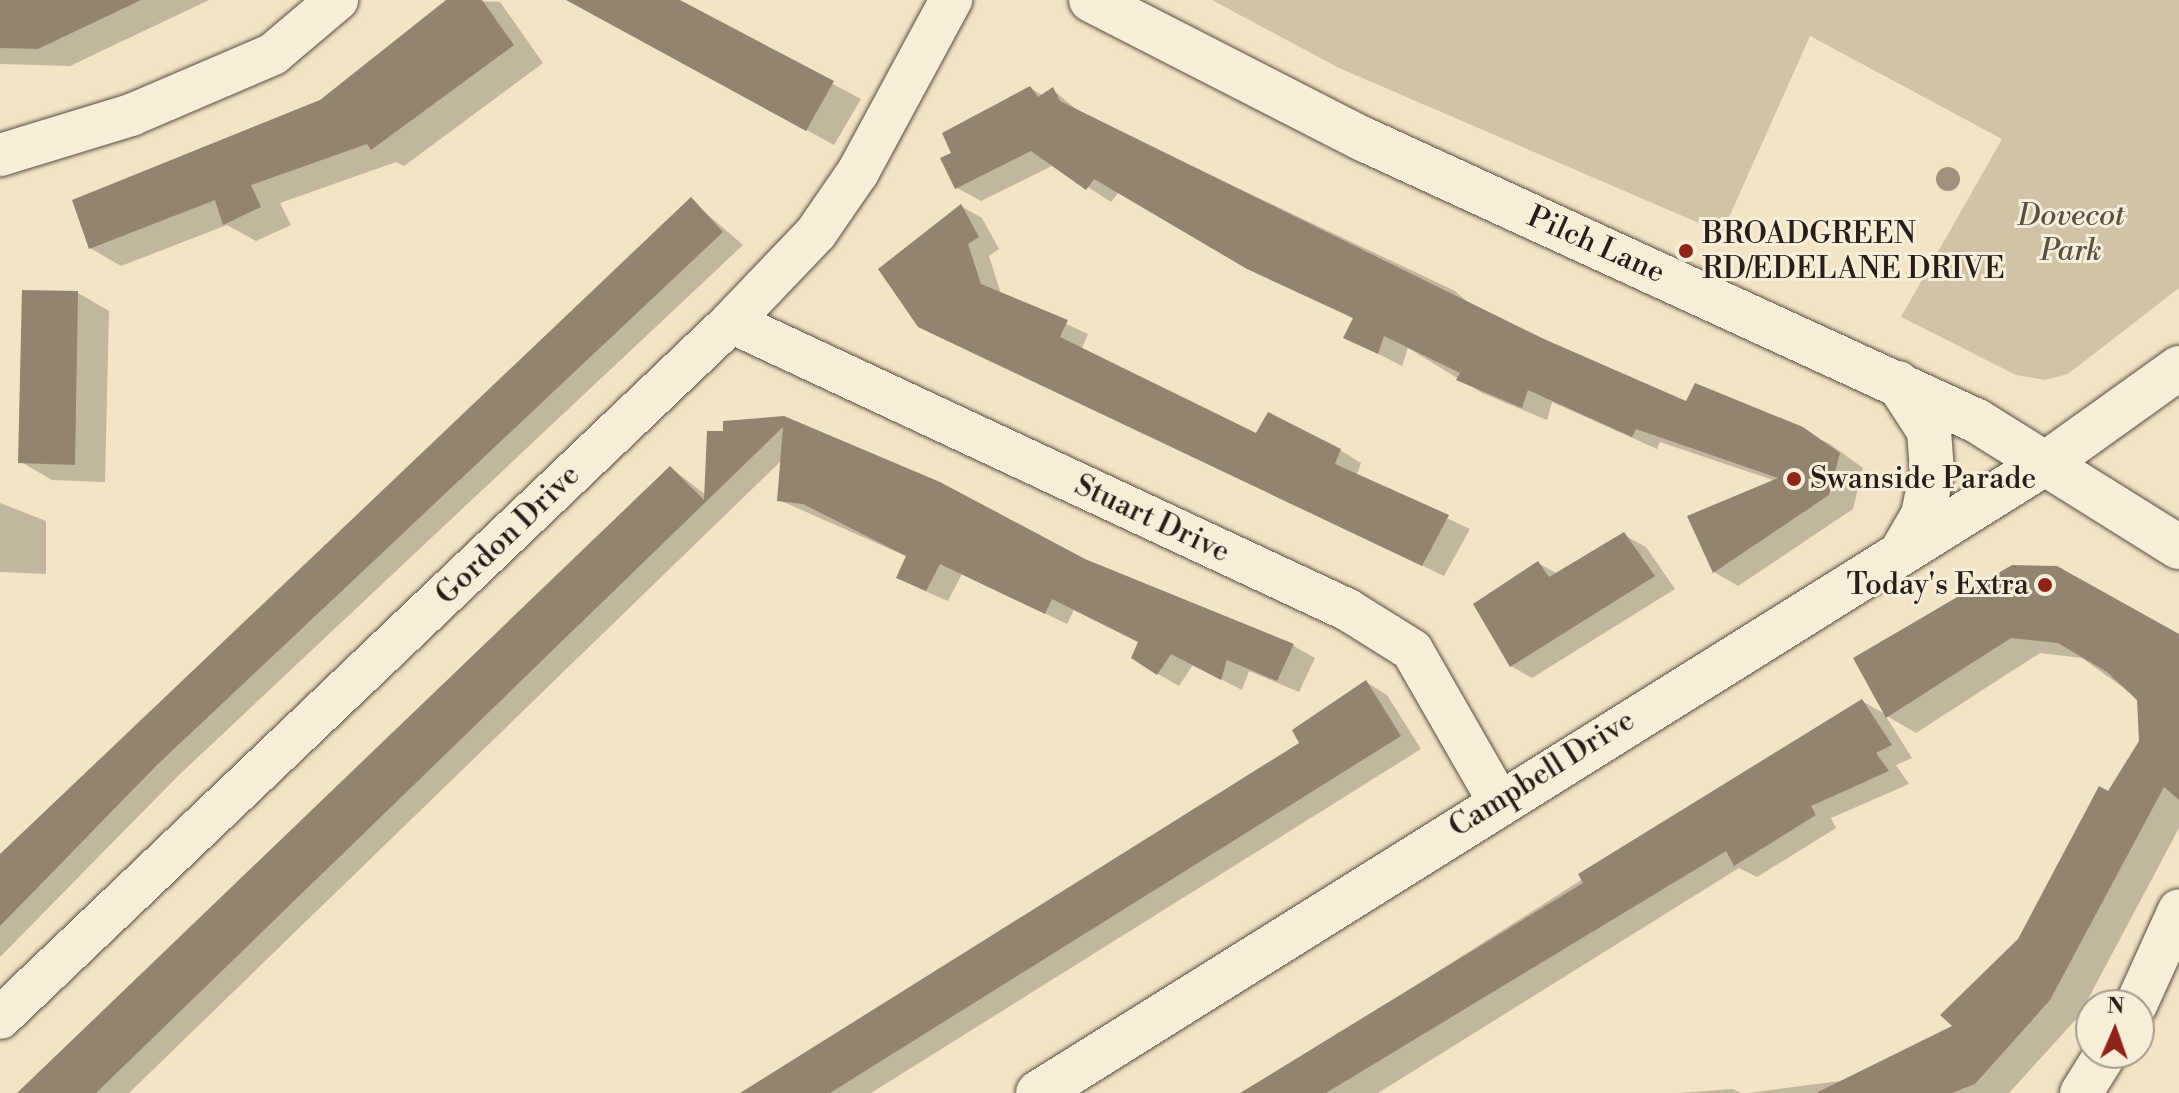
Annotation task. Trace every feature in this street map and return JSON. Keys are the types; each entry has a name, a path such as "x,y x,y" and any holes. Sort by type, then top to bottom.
{"street":[{"path":"0,155 131,115 273,54 337,0"},
{"name":"Gordon Drive","path":"0,1018 731,322 816,233 858,172 951,0"},
{"name":"Pilch Lane","path":"1091,0 1363,139 1898,383 2049,461 2179,547"},
{"name":"Stuart Drive","path":"731,322 1348,610 1412,650 1498,800"},
{"name":"Campbell Drive","path":"1038,1093 1498,800 2049,461 2179,368"},
{"path":"1898,383 1923,418 1932,458 1923,515 1901,553"},
{"path":"2143,989 2179,910"},
{"path":"2081,1093 2096,1069"}],"green space":[{"name":"Dovecot Park","path":"1212,0 2179,0 2179,288 2068,374 2045,380 2016,375 1901,317 2002,139 1810,36 1722,233 1339,68"}],"building":[{"path":"0,0 141,0 38,49 0,48"},
{"path":"446,0 482,0 514,45 371,150 367,144 251,185 261,207 223,225 215,200 89,249 72,200 320,100"},
{"path":"566,0 680,0 834,81 806,131"},
{"path":"1030,86 1038,97 1053,87 1060,101 1544,339 1686,401 1695,383 1803,427 1840,453 1829,495 1713,573 1687,516 1778,478 1636,429 1632,437 1528,390 1522,408 1456,380 1460,373 1384,336 1378,354 1343,338 1353,318 1247,269 1094,179 1086,190 1031,151 955,189 940,158 951,153 942,133"},
{"path":"691,197 723,232 157,765 0,926 0,854"},
{"path":"961,204 979,237 968,244 981,284 1068,320 1060,337 1256,433 1268,412 1341,449 1335,464 1449,515 1422,566 918,327 878,269"},
{"path":"22,290 78,291 75,465 18,463"},
{"path":"784,416 940,482 1085,559 1294,644 1277,681 1227,660 1221,680 1171,654 1157,675 1131,658 1138,642 1052,599 1045,614 940,564 926,591 896,578 906,556 803,504 777,501 783,427 96,1093 17,1093 670,466 704,500 707,431 723,431 723,421"},
{"path":"1624,532 1655,576 1510,667 1473,604 1538,561 1549,577"},
{"path":"2012,565 2057,566 2179,634 2179,800 2164,787 2050,1000 1975,1084 1952,1093 1816,1093 1952,1026 1940,1015 2018,939 2099,786 2108,791 2139,741 2137,700 2107,672 2058,643 2011,638 1886,718 1853,658"},
{"path":"1366,680 1401,736 830,1093 740,1093 1299,743 1292,730"},
{"path":"1862,699 1892,745 1876,753 1889,771 1811,806 1816,815 1734,866 1726,851 1326,1093 1240,1093 1583,883 1578,874"}],"place":[{"name":"BROADGREEN RD/EDELANE DRIVE","path":"1686,251"},
{"name":"Swanside Parade","path":"1794,479"},
{"name":"Today's Extra","path":"2045,585"}]}
